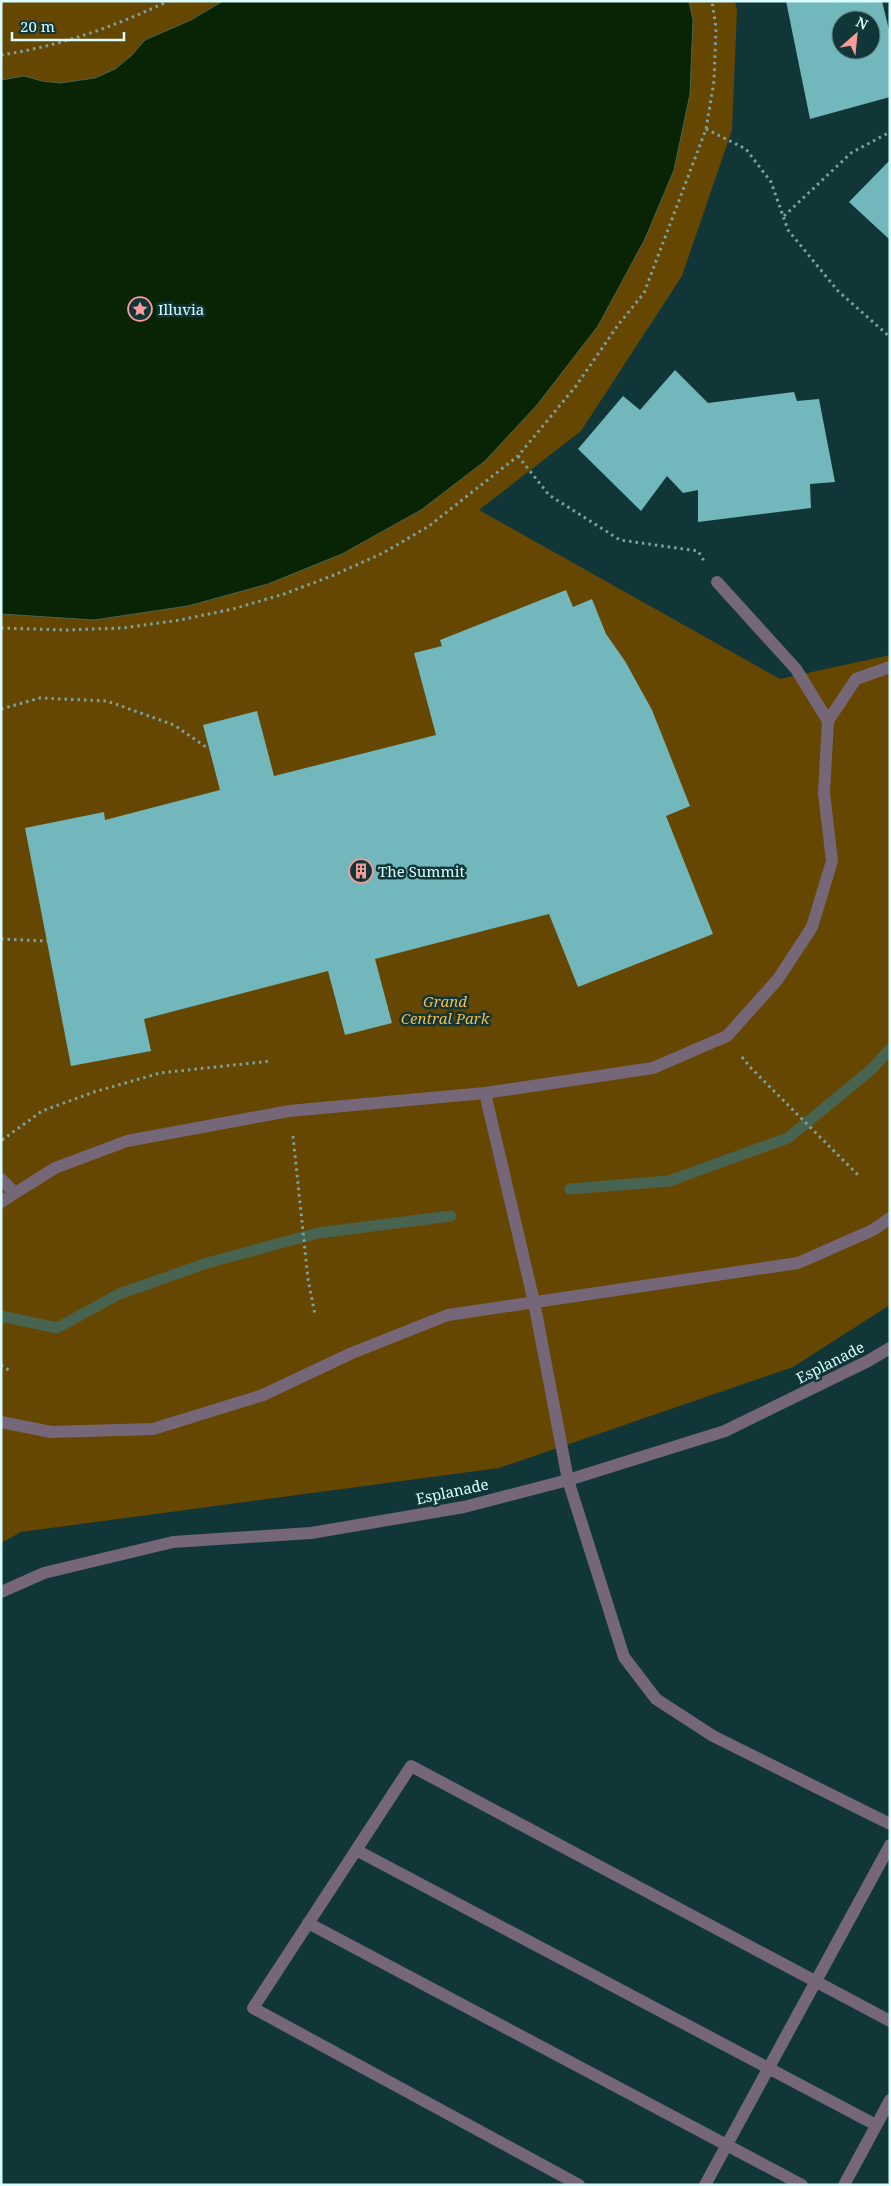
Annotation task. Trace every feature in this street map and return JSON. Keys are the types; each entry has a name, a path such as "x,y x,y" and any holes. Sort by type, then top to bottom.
{"lane":[{"path":"717,582 796,669 828,721"},
{"path":"1,1202 55,1168 127,1141 289,1111 485,1093 653,1068 727,1036 778,979 812,927 832,860 824,793 828,721 856,679 890,667"},
{"path":"485,1093 534,1302 568,1480 624,1658 656,1699 712,1736 890,1824"},
{"path":"1,1179 15,1192"},
{"path":"1,1422 51,1432 153,1429 263,1395 352,1353 448,1315 798,1263 873,1230 890,1218"},
{"name":"Esplanade","path":"1,1592 44,1573 173,1542 312,1533 464,1507 568,1480 725,1431 868,1362 890,1348"},
{"path":"579,2185 253,2008 411,1766 890,2020"},
{"path":"704,2185 890,1845"},
{"path":"356,1850 876,2125"},
{"path":"308,1923 802,2185"},
{"path":"844,2185 890,2100"}],"path":[{"path":"1,55 73,40 124,22 168,1"},
{"path":"1,628 66,630 123,628 180,620 224,611 284,594 334,575 375,556 429,526 518,456 576,386 618,325 644,293 706,129 714,72 716,28 712,1"},
{"path":"706,129 746,149 771,182 788,230 838,291 890,337"},
{"path":"784,216 851,153 890,132"},
{"path":"518,456 549,495 596,525 620,540 698,551 717,582"},
{"path":"1,709 40,698 107,701 174,725 209,749"},
{"path":"1,939 47,941"},
{"path":"727,1036 750,1067 859,1176"},
{"path":"2,1140 42,1111 94,1092 160,1073 271,1061"},
{"path":"296,1162 308,1279 315,1315"},
{"path":"1,1365 10,1371"}],"green space":[{"name":"Grand Central Park","path":"1,1 735,1 737,11 732,130 682,276 581,431 479,510 780,679 890,655 890,1305 793,1367 499,1468 21,1532 1,1543"}],"shaded area":[{"path":"223,1 689,1 693,20 690,94 674,170 645,239 598,326 537,405 485,461 421,510 342,554 268,584 188,606 94,620 1,614 1,80 24,76 60,83 95,78 115,69 131,56 145,40 191,20"}],"building":[{"path":"786,1 882,1 890,34 890,97 810,119"},
{"path":"890,160 890,240 849,202"},
{"path":"675,370 708,403 794,392 797,401 819,399 835,482 810,484 811,508 698,522 698,490 683,493 667,476 641,511 578,449 623,396 640,410"},
{"name":"The Summit","path":"566,590 573,607 592,599 606,634 625,661 652,710 690,806 666,816 713,934 578,987 549,914 375,959 392,1023 345,1035 328,971 144,1019 151,1051 71,1066 25,828 104,812 105,820 220,790 203,725 257,711 274,776 436,735 414,653 442,646 440,640"}],"waterway":[{"path":"570,1189 669,1181 788,1138 872,1069 890,1049"},
{"path":"1,1316 57,1328 119,1294 207,1263 318,1233 451,1216"}],"place":[{"name":"Illuvia","path":"140,309"},
{"name":"The Summit","path":"361,871"}]}
